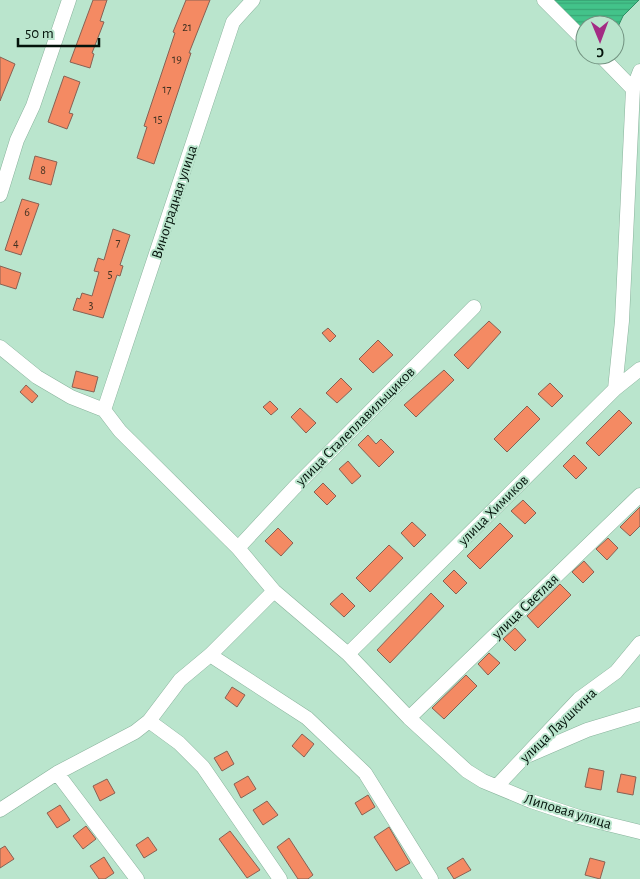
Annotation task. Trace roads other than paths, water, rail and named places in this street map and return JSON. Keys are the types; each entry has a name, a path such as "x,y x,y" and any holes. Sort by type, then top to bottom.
{"street":[{"path":"0,195 17,140 33,106 69,0"},
{"name":"Виноградная улица","path":"104,410 234,22 253,0"},
{"path":"544,0 575,31"},
{"path":"610,65 633,89"},
{"path":"615,389 622,321 633,89 640,71"},
{"name":"улица Сталеплавильщиков","path":"238,548 294,488 474,307"},
{"path":"0,347 37,377 71,397 104,410"},
{"name":"улица Химиков","path":"348,654 615,389 640,369"},
{"name":"Липовая улица","path":"104,410 120,430 238,548 274,591 348,654 409,718 467,771 531,801 579,817 640,832"},
{"name":"улица Светлая","path":"409,718 640,494"},
{"path":"0,810 57,773 135,732 149,721 180,680 210,655 274,591"},
{"name":"улица Лаушкина","path":"497,786 579,699 616,672 640,643"},
{"path":"210,655 307,718 365,773 431,879"},
{"path":"521,759 588,730 640,714"},
{"path":"149,721 180,743 203,767 280,879"},
{"path":"57,773 137,879"}]}
